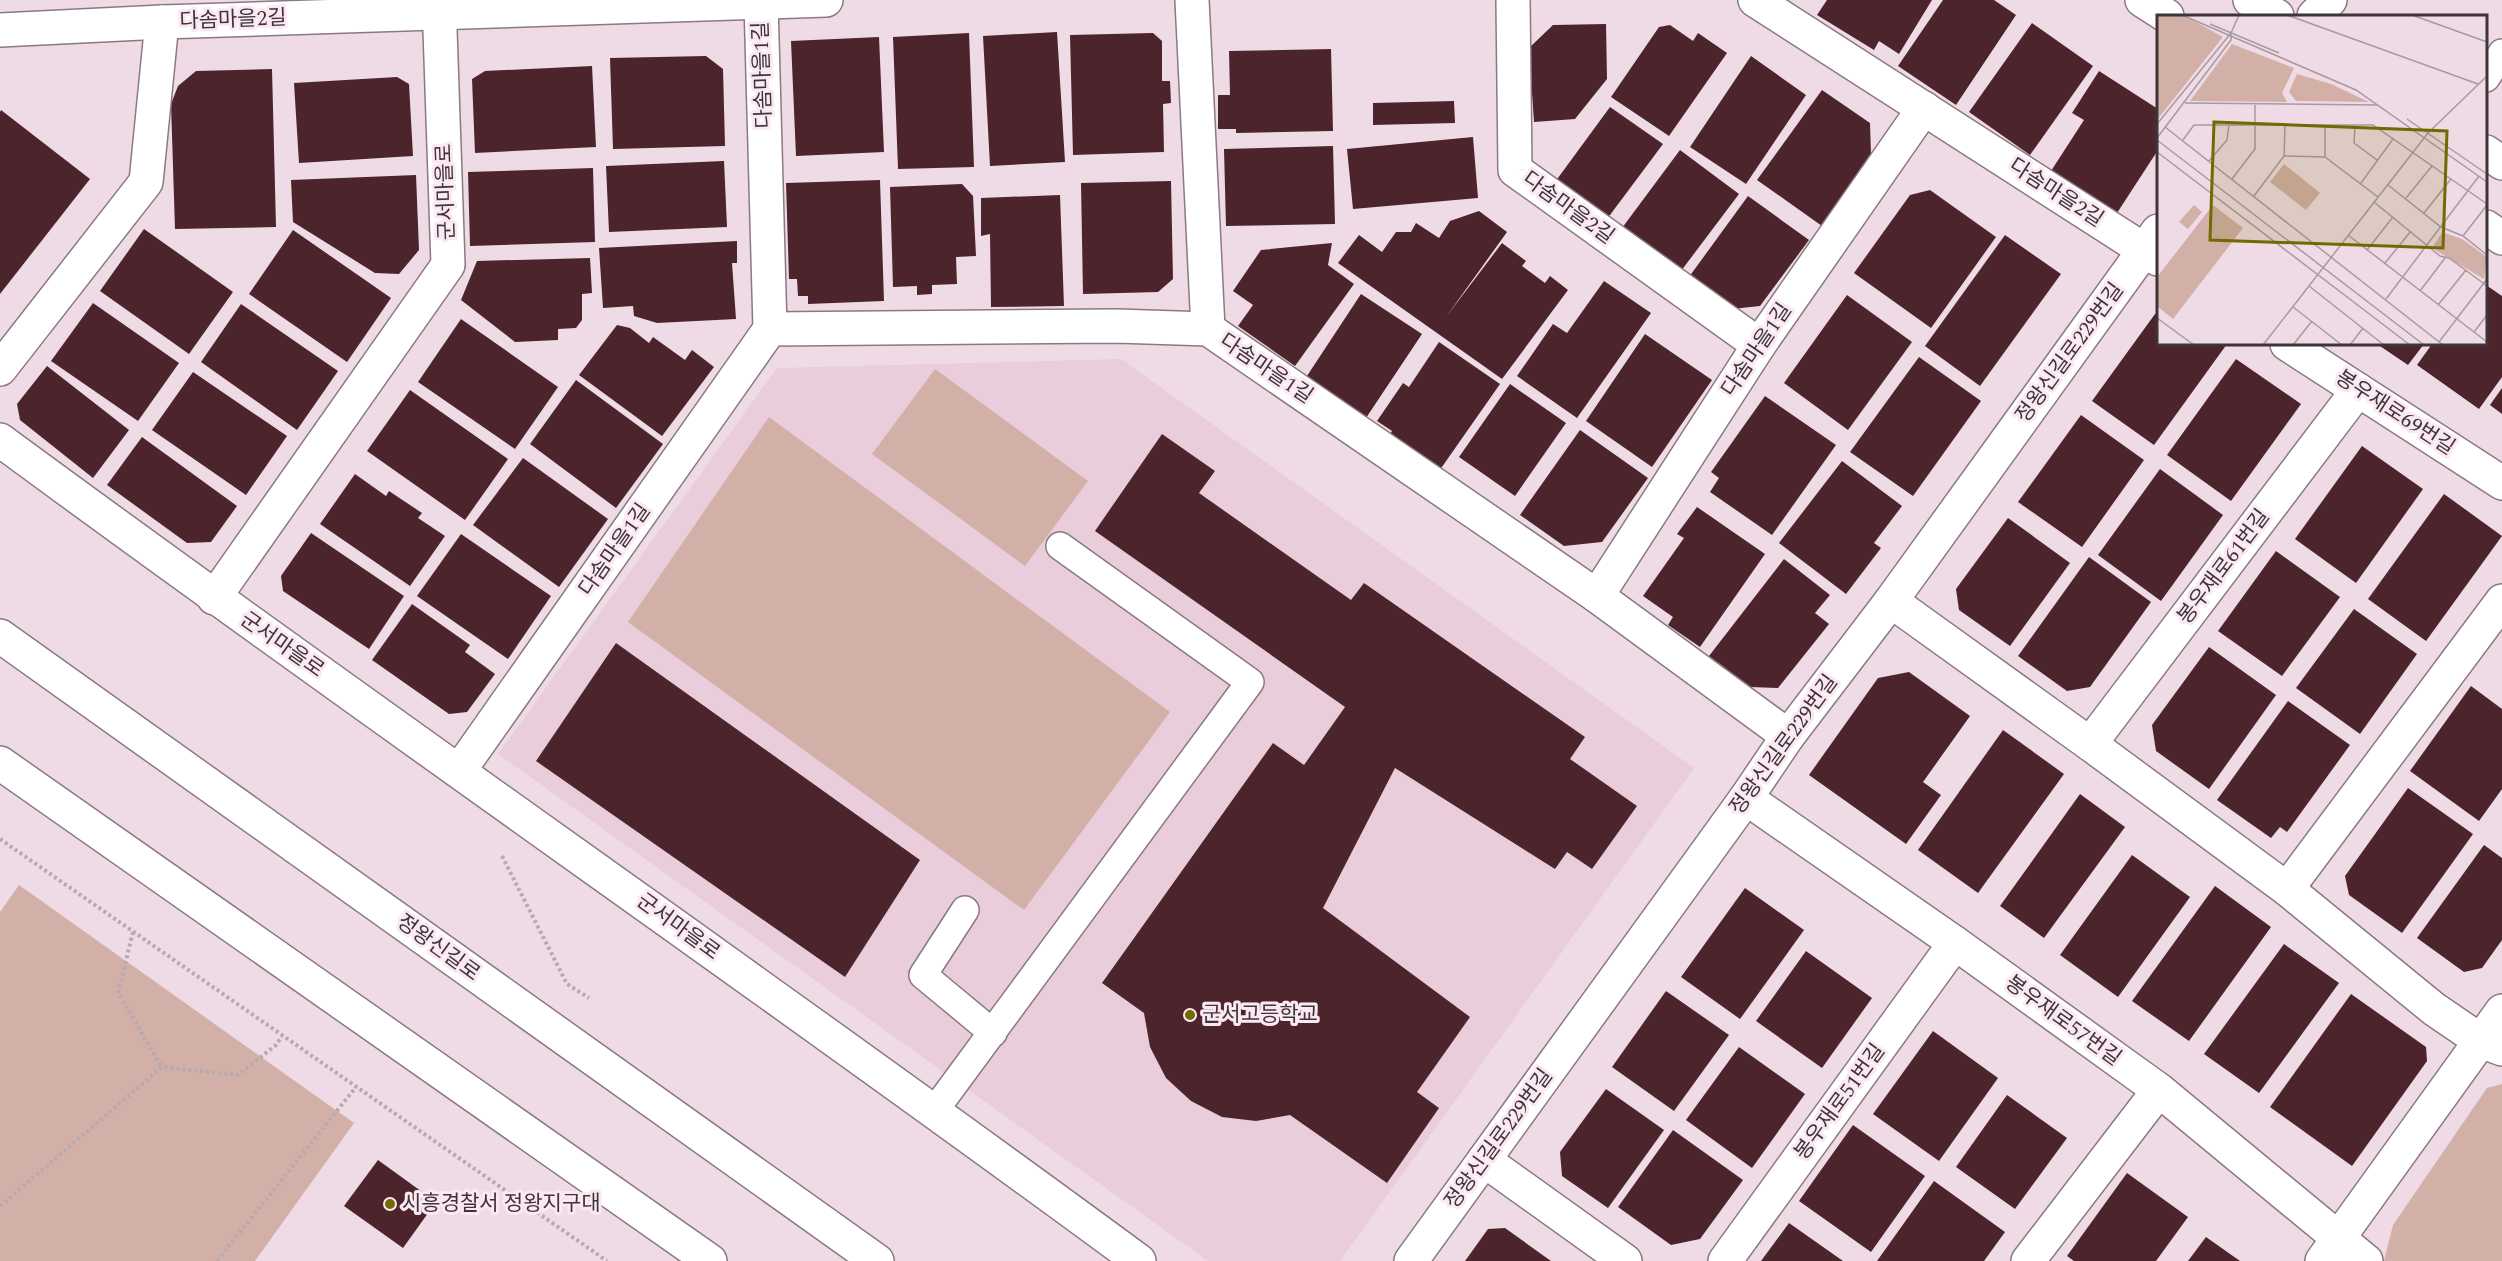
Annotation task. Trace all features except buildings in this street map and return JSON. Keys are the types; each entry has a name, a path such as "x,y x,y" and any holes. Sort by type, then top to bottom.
{"street":[{"name":"다솜마을2길","path":"0,30 440,7 826,0"},
{"path":"1192,0 1208,329"},
{"name":"다솜마을2길","path":"1513,0 1515,170 1759,345"},
{"name":"다솜마을2길","path":"1755,0 1924,108 2154,247"},
{"path":"2142,0 2165,15"},
{"path":"2250,0 2275,15"},
{"path":"2315,15 2330,0"},
{"name":"다솜마을1길","path":"459,771 770,329 761,2"},
{"name":"군서마을로","path":"214,598 448,265 440,7"},
{"path":"0,369 146,182 162,22"},
{"name":"다솜마을1길","path":"1597,596 1759,345 1924,108"},
{"path":"2487,153 2502,163"},
{"path":"2487,228 2502,238"},
{"name":"정왕신길로229번길","path":"1411,1261 1746,798 1788,736 2154,247"},
{"name":"다솜마을1길","path":"770,329 1117,326 1208,329 1597,596 1788,736"},
{"name":"봉우재로69번길","path":"2289,345 2502,483"},
{"name":"봉우재로61번길","path":"2090,744 2358,390"},
{"name":"군서마을로","path":"0,440 214,598 935,1110 1138,1261"},
{"path":"1891,601 2287,889 2434,1009 2491,1045"},
{"path":"2287,889 2502,602"},
{"name":"정왕신길로","path":"0,636 877,1261"},
{"path":"0,763 710,1261"},
{"name":"봉우재로57번길","path":"1746,798 1955,943 2159,1090 2330,1250 2366,1261"},
{"name":"봉우재로51번길","path":"1725,1261 1955,943"},
{"path":"2330,1250 2491,1045 2502,1011"},
{"path":"2028,1261 2159,1090"},
{"path":"1484,1160 1625,1261"}],"lane":[{"path":"2487,76 2502,52"},
{"path":"935,1110 1250,682 1060,546"},
{"path":"965,910 923,975 993,1033"}],"path":[{"path":"0,839 607,1261"},
{"path":"497,845 567,984 589,998"},
{"path":"133,932 118,993 162,1066"},
{"path":"0,1206 162,1066 238,1075 276,1045 282,1036"},
{"path":"218,1261 356,1087"}],"shaded area":[{"name":"군서고등학교","path":"1121,359 1694,768 1340,1261 1208,1261 498,754 777,368"},
{"path":"935,369 1088,481 1025,566 872,454"},
{"path":"769,417 1170,712 1024,910 628,622"},
{"path":"19,885 354,1123 255,1261 0,1261 0,912"},
{"path":"2502,1084 2502,1261 2384,1261 2393,1225 2487,1088"}],"place":[{"name":"군서고등학교","path":"1190,1015"},
{"name":"시흥경찰서 정왕지구대","path":"390,1204"}]}
